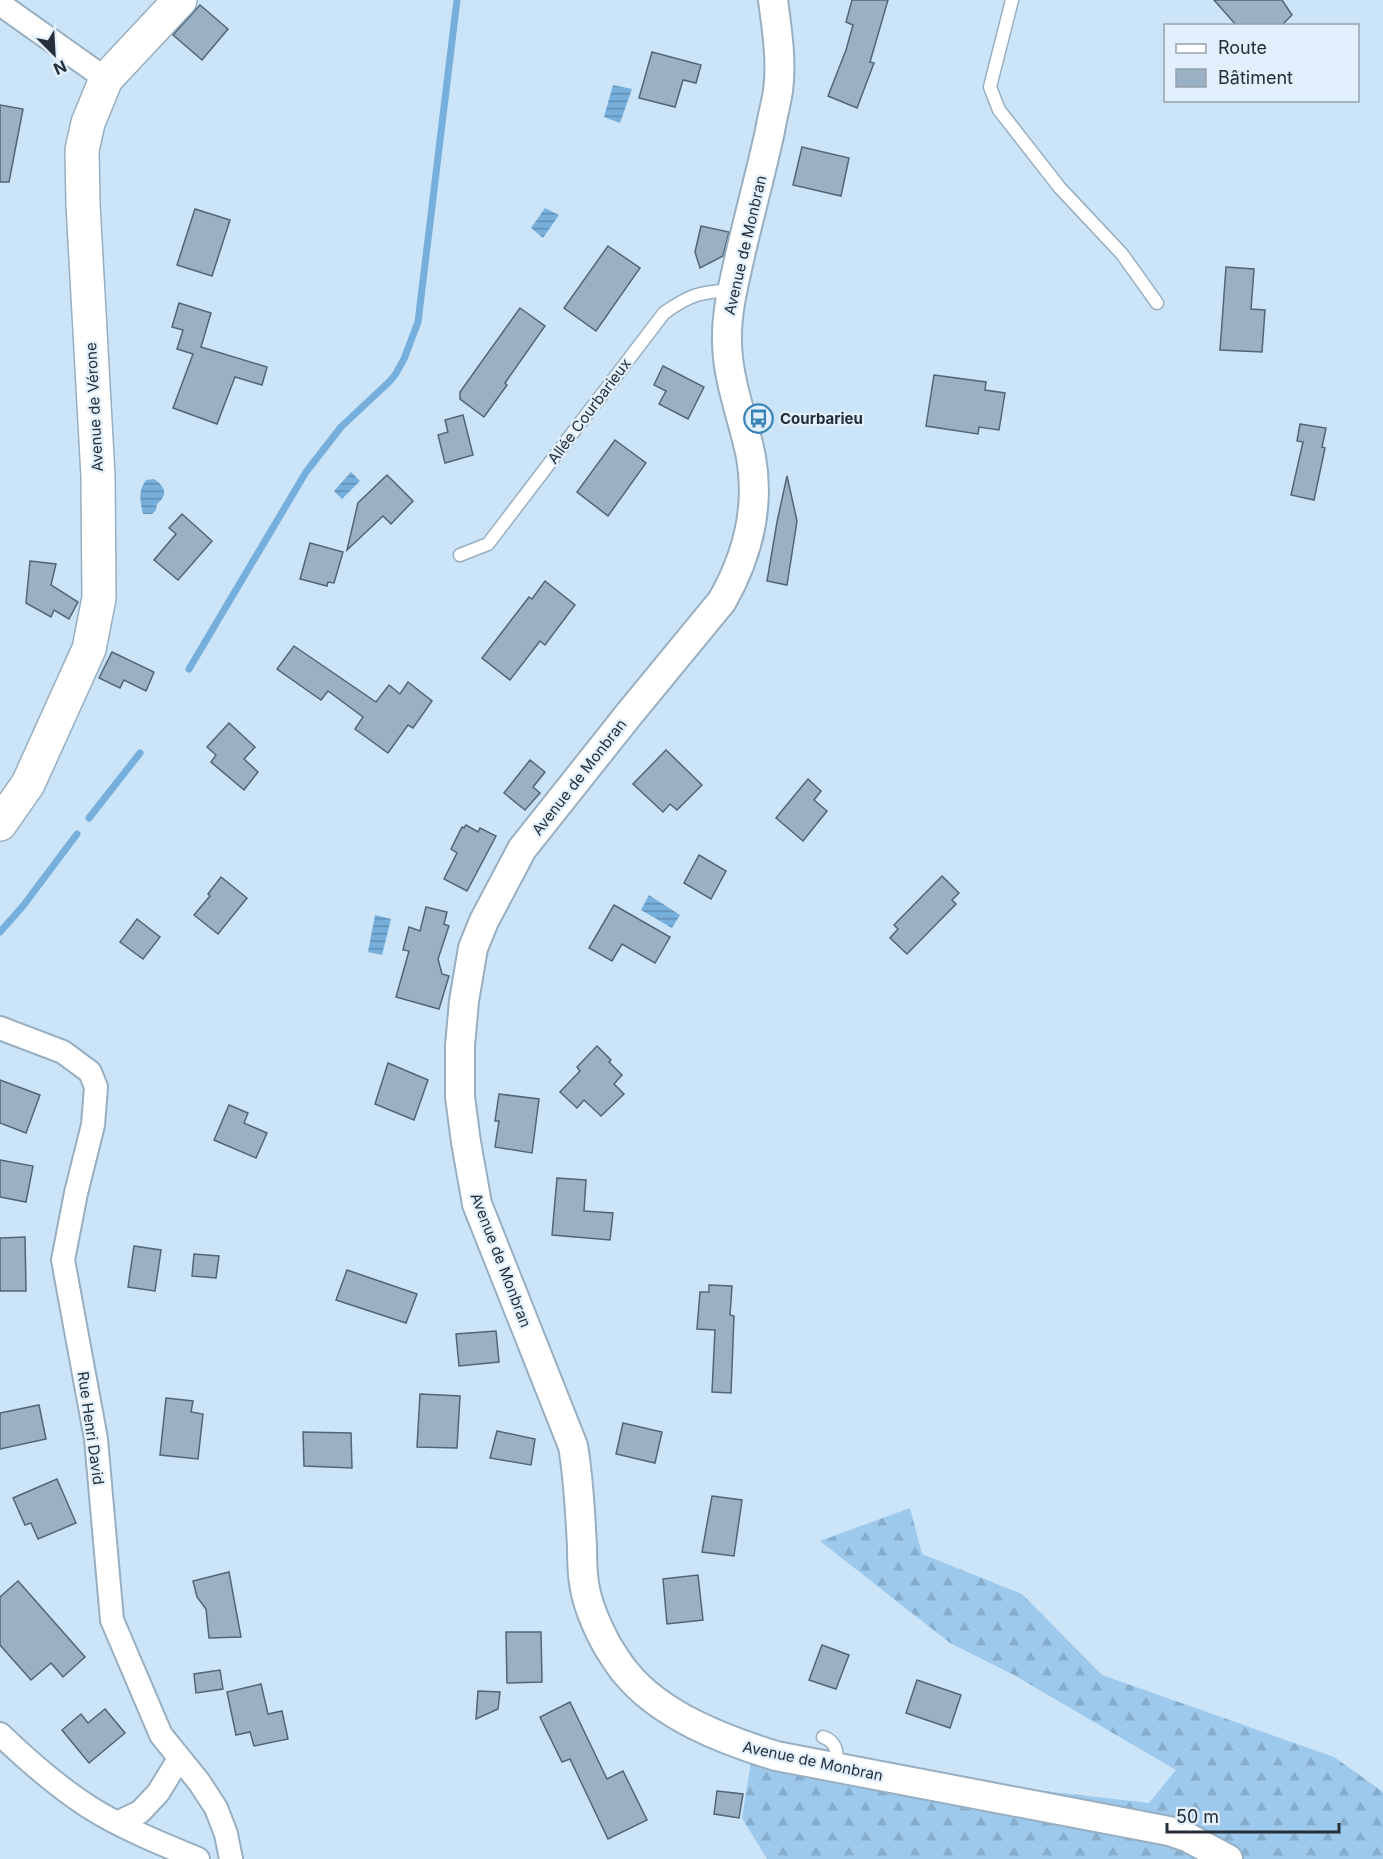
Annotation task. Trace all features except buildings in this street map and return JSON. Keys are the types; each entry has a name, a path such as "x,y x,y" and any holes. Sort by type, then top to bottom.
{"main road":[{"name":"Avenue de Vérone","path":"0,824 28,784 89,649 99,598 98,476 82,204 82,150 88,123 106,79 180,0"}],"street":[{"name":"Avenue de Monbran","path":"773,0 778,38 778,90 728,310 727,351 731,380 750,456 754,491 752,520 740,563 722,601 522,849 484,921 473,948 464,1001 460,1046 460,1097 477,1204 573,1446 578,1474 584,1583 598,1630 626,1673 648,1696 684,1719 736,1744 776,1756 1169,1831 1187,1837 1228,1859"},
{"path":"0,4 106,79"},
{"name":"Rue Henri David","path":"0,1029 63,1052 90,1072 96,1087 93,1125 76,1193 63,1260 96,1439 112,1620 161,1736 199,1782 216,1808 226,1834 231,1859"},
{"path":"0,1734 23,1756 88,1806 156,1842 198,1859"},
{"path":"119,1822 140,1812 152,1800 179,1759"}],"lane":[{"path":"1012,0 990,87 999,110 1060,188 1122,254 1157,303"},
{"name":"Allée Courbarieux","path":"460,555 488,544 664,313 695,294 706,291 733,290"},
{"path":"824,1737 837,1748 837,1768"}],"green space":[{"path":"910,1508 922,1554 1022,1594 1102,1675 1334,1757 1383,1792 1383,1859 767,1859 742,1818 751,1761 1149,1803 1176,1770 1014,1675 950,1643 820,1541"}],"shaded area":[{"path":"613,85 632,89 620,123 604,117"},
{"path":"545,208 559,215 543,238 531,228"},
{"path":"351,472 360,481 342,499 334,491"},
{"path":"154,479 163,488 164,494 152,514 143,514 142,488 146,480"},
{"path":"649,895 680,915 672,928 641,910"},
{"path":"375,915 391,919 382,955 368,952"}],"waterway":[{"path":"189,669 306,472 341,427 389,382 404,359 418,322 457,0"},
{"path":"89,818 140,753"},
{"path":"0,932 23,906 77,834"}],"place":[{"name":"Courbarieu","path":"759,418"}]}
